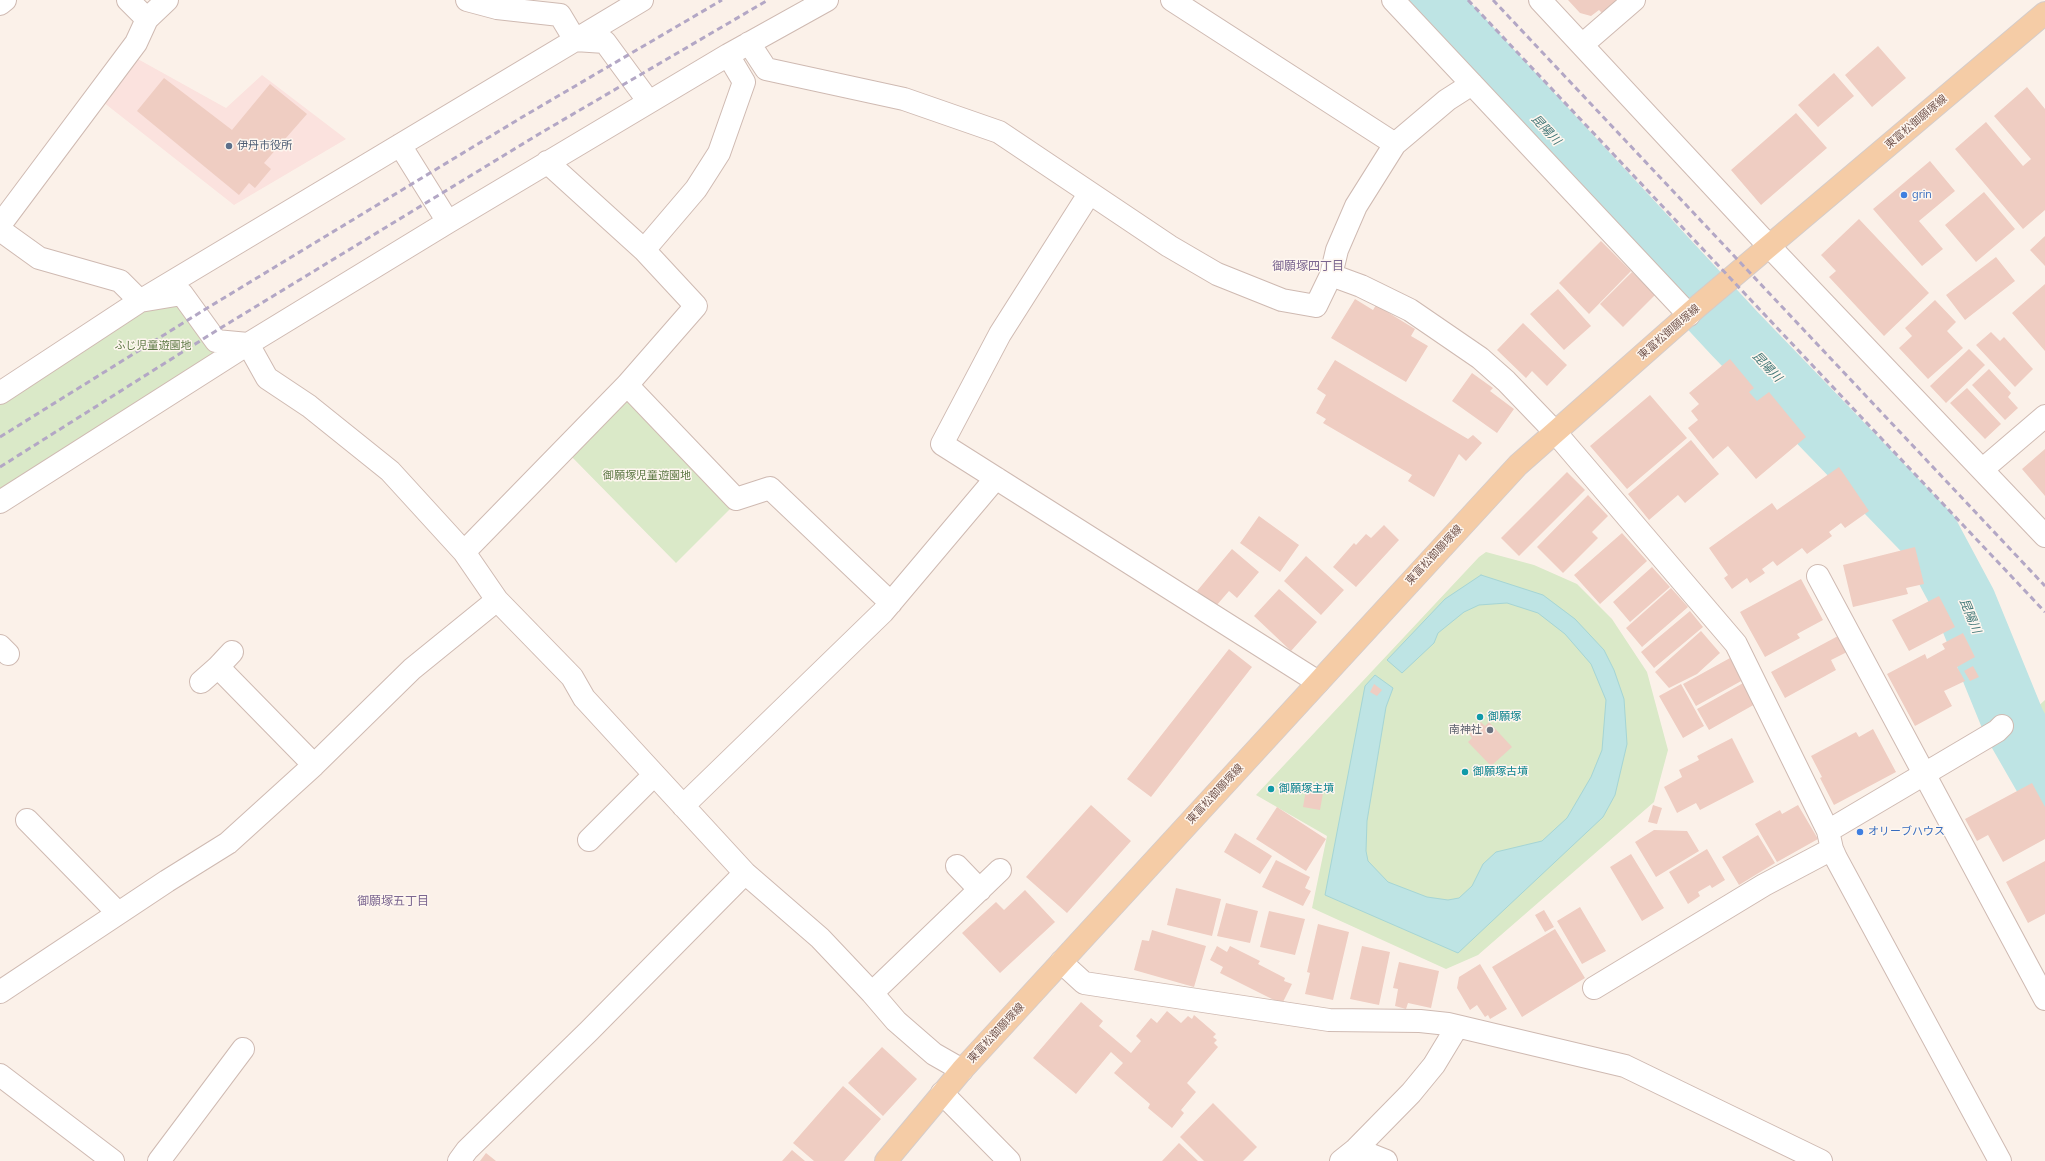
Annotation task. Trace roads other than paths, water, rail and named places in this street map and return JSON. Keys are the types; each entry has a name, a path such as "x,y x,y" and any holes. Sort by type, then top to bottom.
{"main road":[{"name":"東富松御願塚線","path":"886,1161 962,1070 1482,503 1555,432 1700,305 2045,13"}],"street":[{"path":"0,4 5,0"},
{"path":"128,0 147,19"},
{"path":"0,225 136,43 147,19 167,0"},
{"path":"467,0 497,8 560,15 575,40"},
{"path":"0,393 140,302 642,0"},
{"path":"0,502 248,344 448,222 728,55 827,0"},
{"path":"1172,0 1395,144"},
{"path":"1393,0 1472,84 1700,305"},
{"path":"1540,0 1770,246 2045,536"},
{"path":"1582,46 1634,0"},
{"path":"575,40 605,42 649,102"},
{"path":"750,43 766,69 904,99 999,132 1089,194 1169,246 1218,274 1282,300 1316,306 1331,275 1337,250 1356,206 1395,144 1447,100 1472,84"},
{"path":"644,250 696,189 719,153 744,82 728,55"},
{"path":"400,145 448,222"},
{"path":"464,552 627,385 696,306 644,250 547,162"},
{"path":"1089,194 1000,334 942,444 1318,682"},
{"path":"0,230 39,258 120,281 140,302"},
{"path":"1331,275 1361,286 1410,310 1480,358 1506,381 1555,432 1736,644 1830,840 2000,1161"},
{"path":"140,302 182,294 216,341 248,344"},
{"path":"248,344 268,378 309,406 390,471 464,552 497,600 572,677 584,698 746,873 820,938 872,993 896,1021 934,1054 962,1070"},
{"path":"627,385 736,499 770,488 890,604"},
{"path":"1983,469 2045,416"},
{"path":"683,806 890,604 996,478"},
{"path":"1818,576 2045,998"},
{"path":"0,992 118,913 228,843 314,765 412,670 497,600"},
{"path":"201,682 225,660 314,765"},
{"path":"1594,988 1764,885 1924,773 1997,731 2002,726"},
{"path":"589,840 654,775"},
{"path":"27,820 118,913"},
{"path":"957,866 980,890"},
{"path":"872,993 1000,870"},
{"path":"459,1161 467,1150 746,873"},
{"path":"1061,962 1084,983 1329,1020 1420,1021 1457,1027 1625,1066 1821,1161"},
{"path":"1348,1155 1411,1093 1434,1065 1457,1027"},
{"path":"159,1161 243,1049"},
{"path":"0,1074 112,1161"},
{"path":"942,1094 1010,1161"},
{"path":"1348,1155 1386,1161"}],"water":[{"path":"1481,575 1543,595 1575,619 1604,650 1614,670 1624,699 1627,744 1615,795 1603,817 1458,953 1325,895 1365,686 1375,675 1393,688 1386,707 1367,821 1366,851 1368,861 1388,882 1427,897 1448,900 1459,898 1472,886 1483,864 1496,852 1542,841 1567,818 1591,777 1602,750 1606,700 1591,664 1565,634 1538,613 1507,603 1479,605 1464,612 1438,633 1434,643 1402,673 1387,660 1445,599"}],"waterway":[{"name":"昆陽川","path":"1425,0 1735,334 1928,534 1965,603 2014,723 2045,777"}],"railway":[{"path":"0,437 204,310 524,116 722,0"},
{"path":"0,467 219,329 539,134 768,0"},
{"path":"1468,0 2045,612"},
{"path":"1493,0 2045,586"}],"place":[{"name":"伊丹市役所","path":"229,146"},
{"name":"grin","path":"1904,195"},
{"name":"御願塚","path":"1480,717"},
{"name":"南神社","path":"1490,730"},
{"name":"御願塚古墳","path":"1465,772"},
{"name":"御願塚主墳","path":"1271,789"},
{"name":"オリーブハウス","path":"1860,832"}],"district":[{"name":"御願塚四丁目","path":"1308,266"},
{"name":"御願塚五丁目","path":"393,901"}],"park label":[{"name":"ふじ児童遊園地","path":"153,346"},
{"name":"御願塚児童遊園地","path":"647,476"}]}
